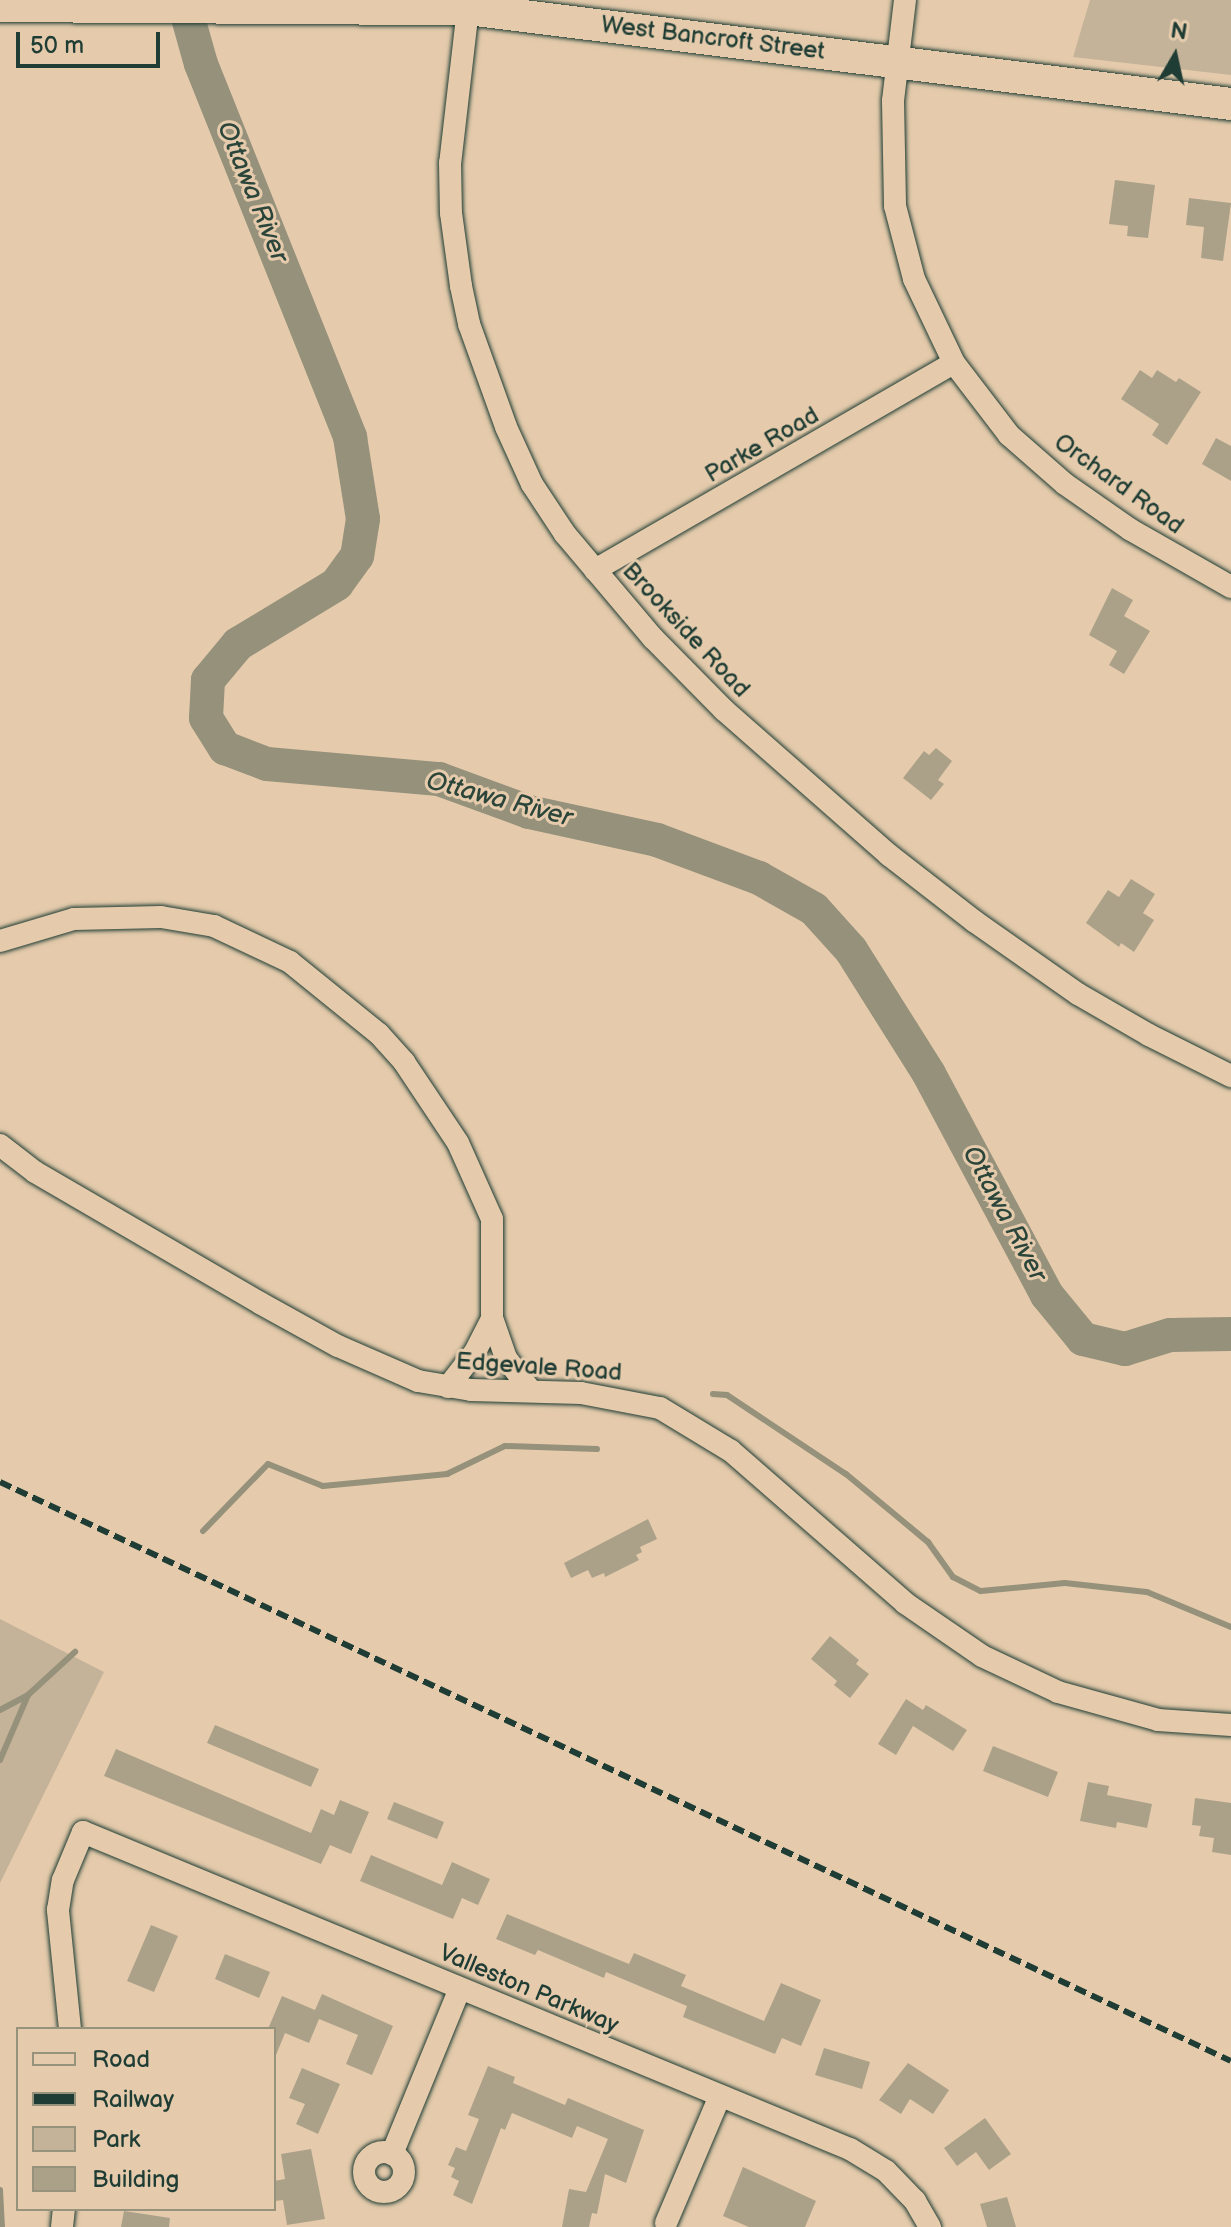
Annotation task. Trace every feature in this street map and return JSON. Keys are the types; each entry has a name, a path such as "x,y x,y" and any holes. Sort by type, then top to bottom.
{"main road":[{"name":"West Bancroft Street","path":"0,6 468,4 1231,104"}],"street":[{"name":"Orchard Road","path":"905,0 893,101 895,206 914,279 954,363 1009,435 1065,484 1131,530 1231,587"},
{"name":"Brookside Road","path":"468,4 450,163 453,226 469,324 493,393 532,484 595,570 653,638 724,710 889,855 974,921 1078,994 1231,1076"},
{"name":"Parke Road","path":"595,570 954,363"},
{"path":"0,941 74,919 161,917 214,926 268,949 309,975 379,1034 404,1062 458,1143 492,1219 492,1318 506,1358 529,1389"},
{"name":"Edgevale Road","path":"0,1145 35,1172 338,1346 418,1381 448,1387 529,1389 635,1401 660,1408 731,1451 905,1603 982,1656 1045,1686 1108,1708 1158,1720 1231,1725"},
{"path":"448,1387 475,1352 492,1318"},
{"name":"Valleston Parkway","path":"70,2027 58,1902 63,1880 83,1832 869,2158 902,2186 930,2227"},
{"path":"392,2154 460,1988"},
{"path":"661,2226 720,2096"}],"green space":[{"path":"1090,0 1231,0 1231,75 1073,57"},
{"path":"0,1619 104,1672 0,1883"}],"building":[{"path":"1115,180 1155,185 1148,238 1127,236 1128,226 1109,224"},
{"path":"1189,198 1231,203 1223,261 1201,258 1204,227 1186,225"},
{"path":"1140,370 1152,378 1157,370 1176,382 1179,378 1201,392 1167,445 1152,435 1159,424 1121,399"},
{"path":"1216,438 1231,446 1231,481 1202,464"},
{"path":"1112,588 1133,600 1124,616 1150,631 1124,674 1109,665 1117,651 1089,635"},
{"path":"936,748 952,761 938,780 944,784 931,800 903,778 924,751 929,755"},
{"path":"1131,879 1155,894 1143,913 1154,920 1134,952 1121,943 1119,947 1086,923 1108,890 1119,897"},
{"path":"648,1519 657,1539 640,1547 642,1552 636,1555 639,1560 605,1577 604,1573 592,1578 588,1570 571,1578 564,1563"},
{"path":"830,1636 859,1660 856,1664 869,1674 850,1698 834,1685 837,1681 811,1659"},
{"path":"906,1699 923,1710 926,1705 967,1730 953,1751 913,1726 896,1755 878,1744"},
{"path":"215,1725 319,1769 311,1787 207,1743"},
{"path":"993,1746 1058,1772 1048,1797 983,1771"},
{"path":"116,1749 311,1833 321,1809 334,1815 340,1800 369,1812 351,1854 330,1845 321,1864 104,1776"},
{"path":"1088,1782 1109,1786 1107,1795 1152,1804 1147,1828 1117,1822 1116,1828 1080,1821"},
{"path":"1195,1798 1231,1803 1231,1855 1212,1852 1214,1838 1199,1836 1201,1826 1192,1825"},
{"path":"394,1802 444,1822 437,1839 387,1819"},
{"path":"371,1855 442,1885 452,1862 490,1879 478,1905 462,1898 453,1919 360,1881"},
{"path":"507,1914 629,1964 634,1953 686,1975 681,1986 764,2021 781,1983 821,2000 801,2046 782,2038 775,2054 683,2017 687,2006 606,1972 604,1978 538,1950 535,1955 496,1939"},
{"path":"151,1925 178,1936 154,1992 127,1981"},
{"path":"225,1954 270,1972 259,1998 215,1979"},
{"path":"322,1994 393,2026 372,2075 346,2064 358,2035 319,2019 309,2043 285,2033 276,2055 276,2027 269,2027 282,1996 315,2010"},
{"path":"824,2048 870,2062 862,2089 815,2075"},
{"path":"908,2063 949,2090 933,2114 910,2099 901,2114 879,2100"},
{"path":"488,2066 515,2077 513,2083 565,2105 568,2098 644,2130 626,2183 605,2174 597,2214 592,2213 589,2227 562,2227 569,2189 586,2192 608,2139 577,2126 572,2138 512,2113 505,2130 501,2128 472,2204 453,2195 459,2181 451,2177 455,2168 448,2165 456,2147 466,2151 479,2119 468,2115"},
{"path":"302,2068 340,2084 318,2134 296,2124 305,2104 289,2098"},
{"path":"985,2118 1011,2154 989,2170 976,2152 957,2166 944,2148"},
{"path":"311,2149 325,2219 287,2225 283,2200 276,2201 276,2181 285,2179 281,2154"},
{"path":"743,2167 816,2201 805,2227 749,2227 723,2216"},
{"path":"1007,2197 1016,2227 987,2227 980,2204"},
{"path":"124,2211 170,2218 169,2227 121,2227"}],"waterway":[{"name":"Ottawa River","path":"183,0 201,64 350,437 363,519 357,556 337,584 238,644 208,680 206,718 225,748 267,764 439,779 529,812 657,840 759,878 814,909 851,950 929,1074 1047,1295 1083,1339 1125,1349 1170,1335 1231,1334"},
{"path":"713,1394 727,1395 846,1474 928,1542 953,1577 981,1591 1065,1583 1147,1592 1231,1627"},
{"path":"203,1531 268,1464 323,1486 447,1474 505,1446 597,1449"},
{"path":"0,1760 28,1695 75,1652"},
{"path":"0,1710 28,1695"},
{"path":"0,2190 2,2227"}],"railway":[{"path":"0,1482 1231,2061"}]}
